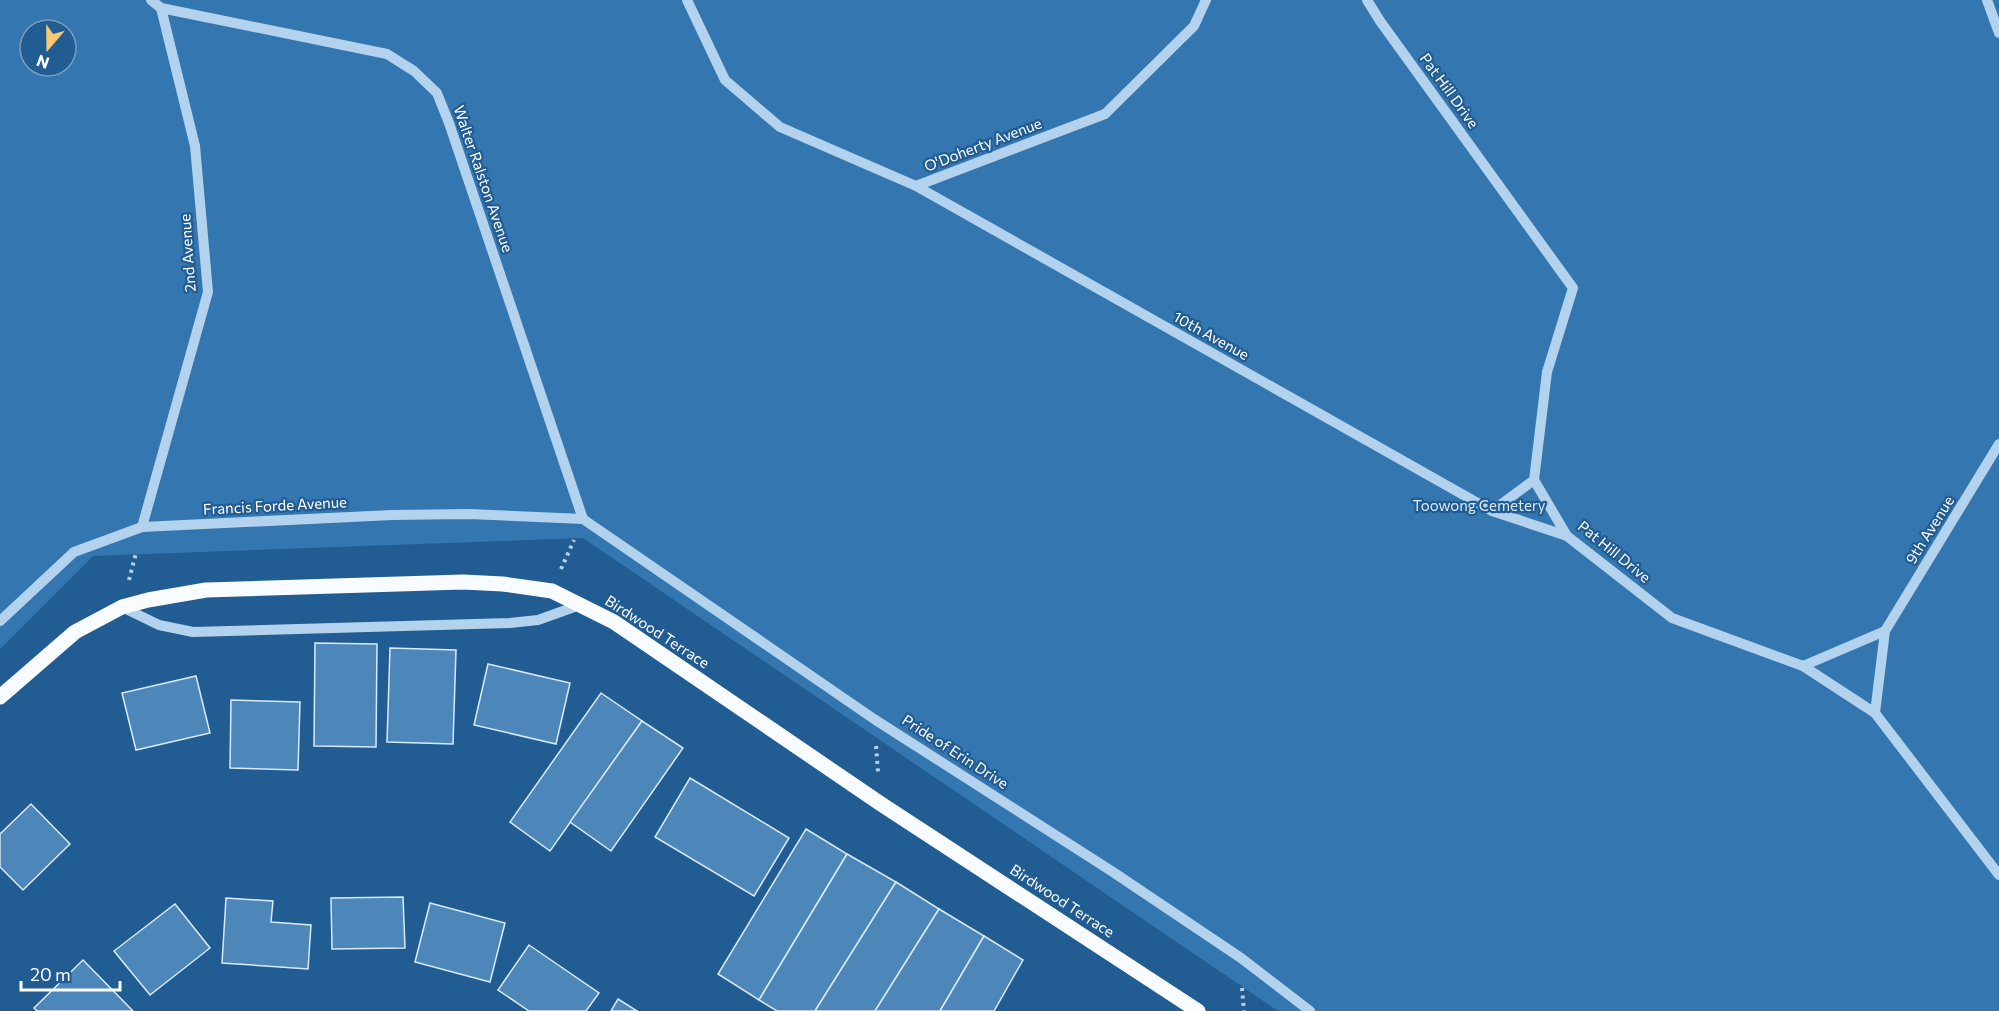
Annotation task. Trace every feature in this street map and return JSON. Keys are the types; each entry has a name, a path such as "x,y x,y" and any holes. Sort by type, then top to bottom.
{"main road":[{"name":"Birdwood Terrace","path":"0,697 75,632 122,607 148,600 206,590 463,582 503,584 552,591 614,622 880,804 1198,1011"}],"lane":[{"path":"151,0 161,8"},
{"name":"O'Doherty Avenue","path":"687,0 725,80 780,127 916,186 1105,114 1194,26 1206,0"},
{"name":"Pat Hill Drive","path":"1367,0 1573,288 1547,372 1534,480 1567,536 1672,618 1803,666 1875,713 1999,876"},
{"path":"1987,0 1999,33"},
{"name":"Walter Ralston Avenue","path":"161,8 387,54 414,71 437,93 583,519"},
{"name":"2nd Avenue","path":"142,527 208,292 195,146 161,8"},
{"name":"10th Avenue","path":"916,186 1492,511 1567,536"},
{"name":"9th Avenue","path":"1885,631 1999,444"},
{"path":"1492,511 1534,480"},
{"name":"Francis Forde Avenue","path":"0,621 74,552 142,527 392,515 469,514 583,519"},
{"name":"Pride of Erin Drive","path":"583,519 874,719 1113,872 1241,958 1310,1011"},
{"path":"122,607 159,625 193,632 510,623 538,620 580,605"},
{"path":"1803,666 1885,631"},
{"path":"1875,713 1885,631"}],"path":[{"path":"552,591 583,519"},
{"path":"122,607 142,527"},
{"path":"874,719 880,804"}],"green space":[{"name":"Toowong Cemetery","path":"0,0 1999,0 1999,1011 1278,1011 583,538 93,556 0,649"}],"building":[{"path":"315,643 377,644 376,747 314,746"},
{"path":"390,648 456,650 453,744 387,742"},
{"path":"488,664 570,683 556,744 474,725"},
{"path":"196,676 210,733 136,750 122,693"},
{"path":"601,693 642,721 550,851 510,822"},
{"path":"231,700 300,702 298,770 230,768"},
{"path":"642,721 683,748 611,851 570,822"},
{"path":"690,778 789,838 754,896 655,837"},
{"path":"31,804 70,844 23,890 0,867 0,834"},
{"path":"806,829 847,854 759,1000 718,974"},
{"path":"847,854 896,882 815,1011 777,1011 759,1000"},
{"path":"896,882 939,909 875,1011 815,1011"},
{"path":"403,897 405,948 332,949 331,898"},
{"path":"226,898 273,901 271,922 311,925 308,969 222,963"},
{"path":"430,903 505,923 490,982 415,962"},
{"path":"175,904 210,948 150,995 114,951"},
{"path":"939,909 984,936 940,1011 875,1011"},
{"path":"984,936 1023,960 994,1011 940,1011"},
{"path":"529,945 599,993 586,1011 529,1011 498,990"},
{"path":"83,960 133,1011 37,1011 34,1008"},
{"path":"618,999 637,1011 611,1011"}]}
